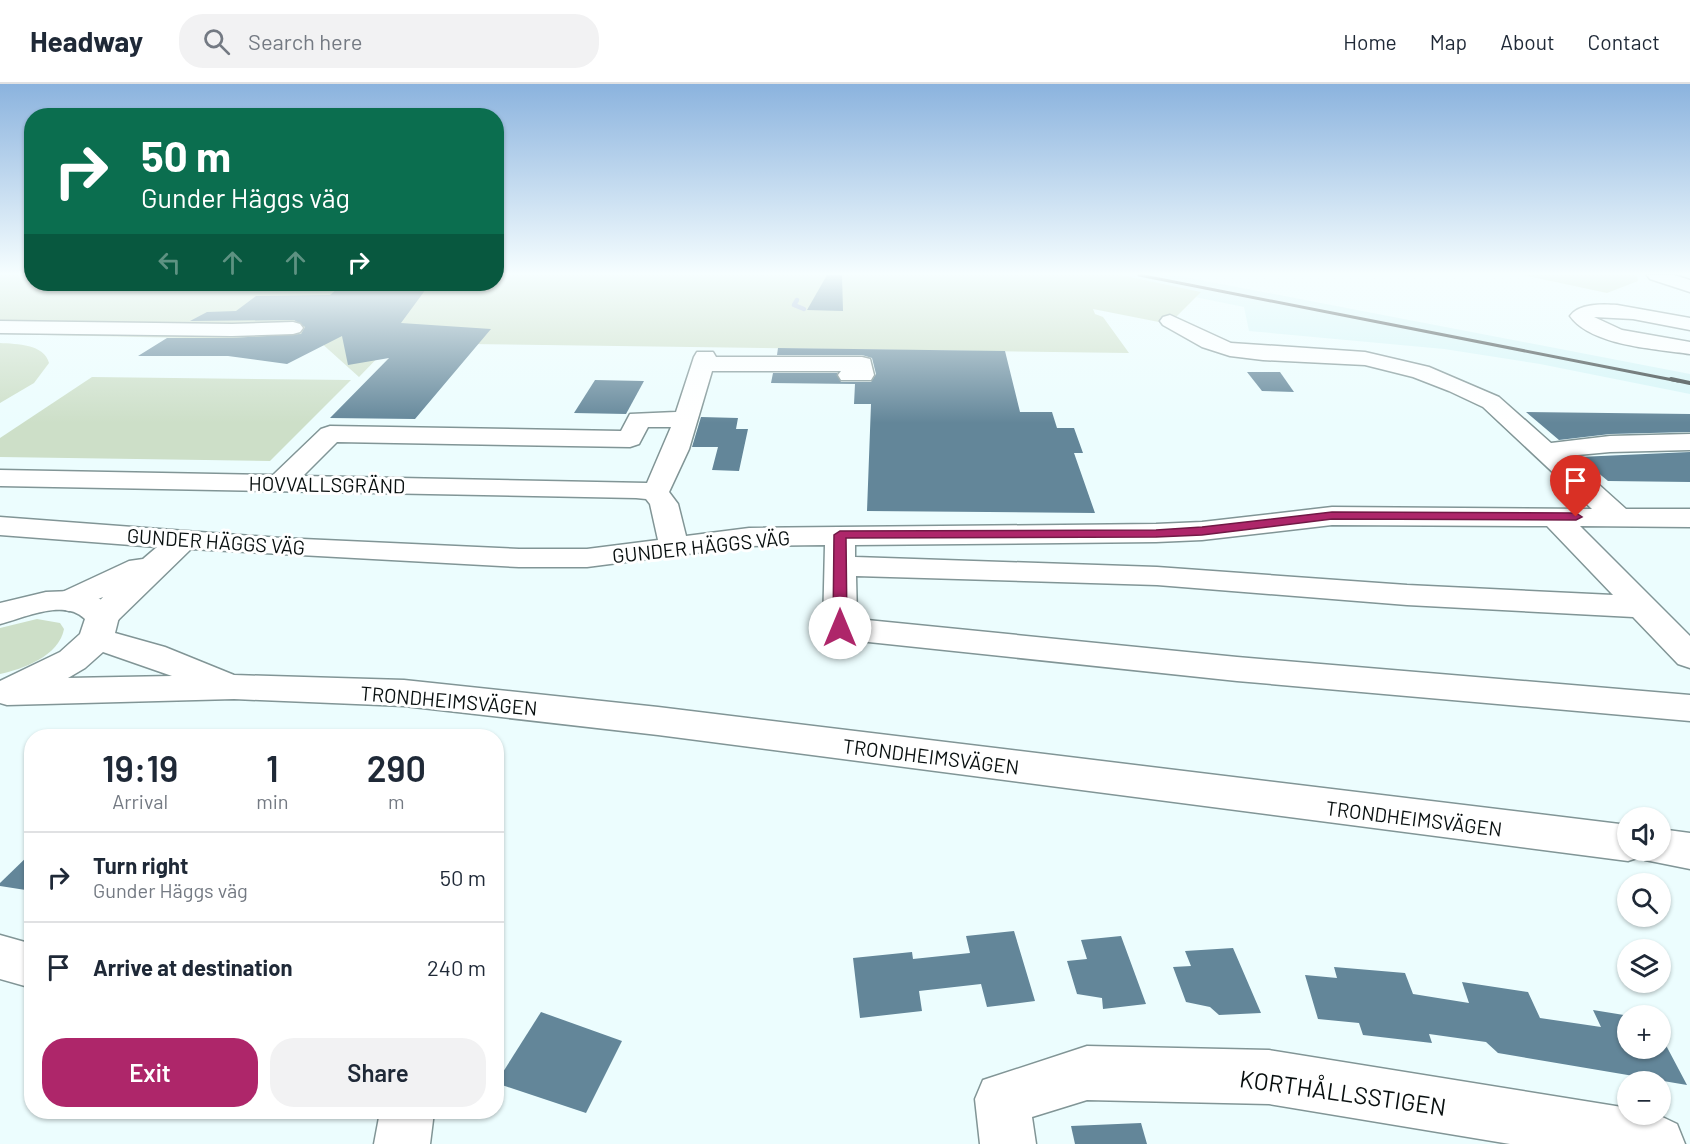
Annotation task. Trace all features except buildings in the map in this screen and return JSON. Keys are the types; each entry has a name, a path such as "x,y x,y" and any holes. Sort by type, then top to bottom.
{"street":[{"path":"1177,324 1214,344 1237,350 1351,356 1399,366 1470,391 1491,402 1612,510 1690,501"},
{"path":"1591,324 1614,334 1690,348"},
{"path":"0,327 232,330 293,328"},
{"path":"702,364 773,374"},
{"path":"702,364 862,364 862,375 849,375"},
{"path":"674,546 664,504 655,492 661,486 702,364"},
{"path":"280,483 330,434 630,439 639,419 684,420"},
{"path":"1546,451 1610,444 1690,442"},
{"name":"HOVVALLSGRÄND","path":"0,478 655,492"},
{"name":"GUNDER HÄGGS VÄG","path":"0,526 174,548 587,558 749,537 840,550 1202,531 1332,516 1555,517 1612,510 1690,518"},
{"path":"1555,517 1690,656"},
{"path":"0,614 55,602 174,548"},
{"path":"4,692 61,669 174,548"},
{"path":"1644,608 1407,595 840,550 840,628 1249,670 1690,708"},
{"path":"0,601 55,602"},
{"name":"TRONDHEIMSVÄGEN","path":"55,602 91,606 99,628 153,655 234,687"},
{"name":"TRONDHEIMSVÄGEN","path":"4,692 234,687 404,693 600,715 1617,842"},
{"path":"1671,848 1690,851"},
{"path":"0,957 24,964"},
{"name":"KORTHÅLLSSTIGEN","path":"1008,1144 1002,1099 1087,1073 1269,1077 1648,1139 1657,1144"},
{"path":"402,1144 406,1119"}],"shaded area":[{"path":"1248,324 1432,324 1690,374 1690,394 1540,364 1444,349 1249,331"}],"green space":[{"path":"0,324 1108,324 1129,353 392,343 359,377 319,341 0,334"},
{"path":"0,343 29,346 42,352 49,363 34,383 0,403"},
{"path":"92,377 351,380 270,461 0,457 0,438"},
{"path":"37,619 60,623 64,629 55,647 29,665 0,674 0,628"}],"railway":[{"path":"1391,324 1678,381"},
{"path":"1671,379 1690,383"}],"route":[{"path":"840,628 840,535 1156,533 1202,531 1332,516 1576,517"}]}
